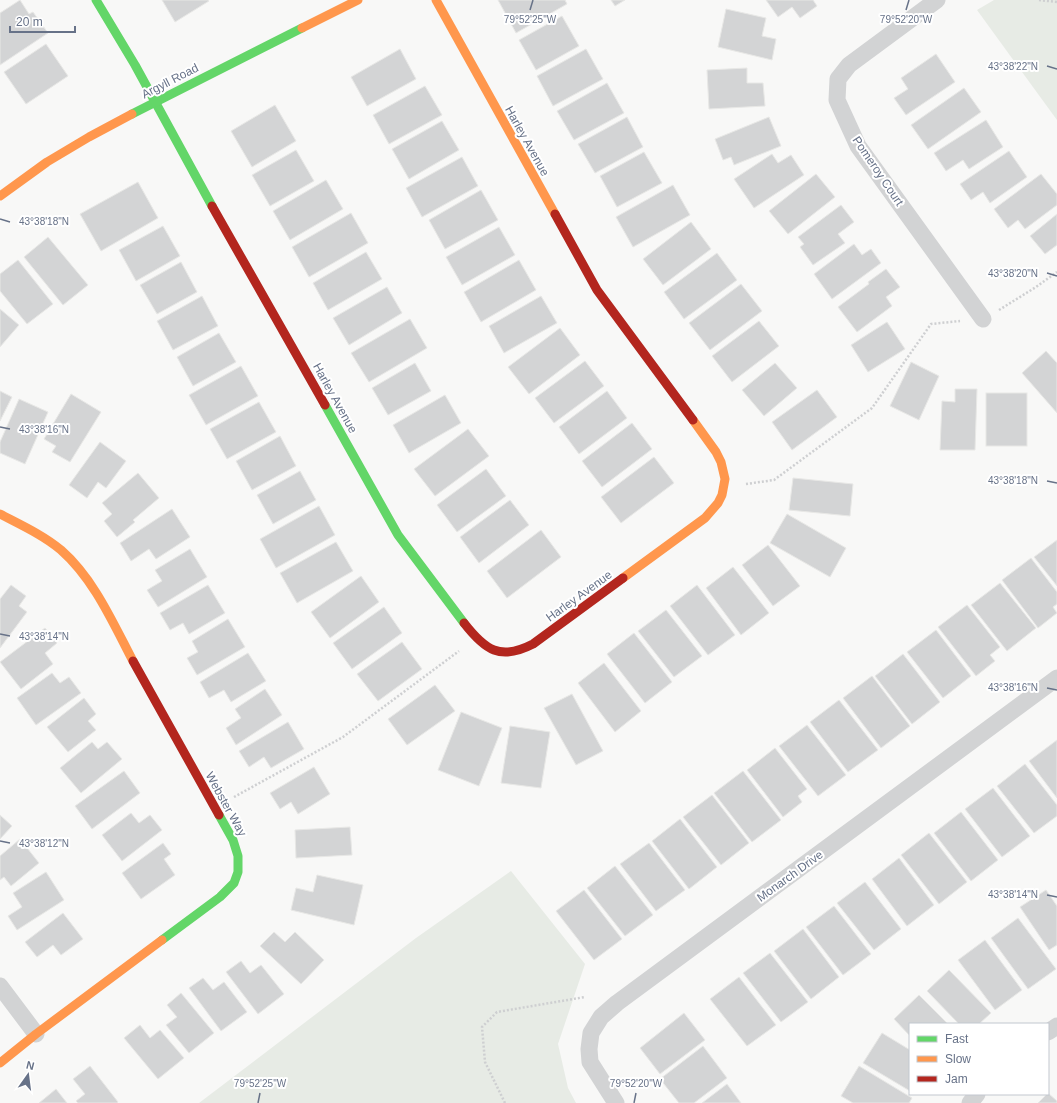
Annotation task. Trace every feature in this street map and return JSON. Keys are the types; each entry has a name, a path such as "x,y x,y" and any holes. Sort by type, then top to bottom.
{"street":[{"name":"Harley Avenue","path":"96,0 135,65 154,102 398,535 475,637 486,646 498,652 510,654 520,651 533,644 705,518 715,508 722,497 725,486 725,475 723,463 716,452 597,290 436,0"},
{"name":"Argyll Road","path":"0,196 47,162 89,137 154,102 358,0"},
{"name":"Pomeroy Court","path":"937,0 849,65 838,79 837,100 858,146 983,319"},
{"name":"Webster Way","path":"0,514 49,541 69,557 87,579 233,840 239,855 239,869 233,883 220,897 36,1034 0,1063"},
{"name":"Monarch Drive","path":"616,1103 590,1062 589,1049 591,1033 601,1017 624,998 1057,678"},
{"path":"0,986 36,1034"}],"path":[{"path":"1039,0 1057,2"},
{"path":"725,486 754,484 774,480 872,408 932,324 983,319 1036,287 1057,272"},
{"path":"216,810 238,794 343,736 454,655 475,637"},
{"path":"505,1103 485,1062 482,1027 497,1012 585,997"}],"shaded area":[{"path":"994,0 1057,0 1057,120 977,10"},
{"path":"511,871 585,964 558,1044 568,1088 576,1103 199,1103 416,938"}],"building":[{"path":"20,0 29,14 33,12 48,33 0,65 0,13"},
{"path":"162,0 208,0 209,1 175,22"},
{"path":"498,0 565,0 567,4 516,33"},
{"path":"611,0 625,0 615,6"},
{"path":"766,0 813,0 817,6 800,18 792,7 778,17"},
{"path":"726,9 766,18 762,36 776,39 772,60 718,47"},
{"path":"562,16 579,46 536,70 519,40"},
{"path":"46,44 68,76 26,104 4,72"},
{"path":"400,49 416,79 367,106 351,77"},
{"path":"586,49 603,79 553,106 537,76"},
{"path":"936,54 955,82 906,115 894,98 908,89 901,78"},
{"path":"747,68 747,83 763,83 765,106 709,109 707,70"},
{"path":"607,83 624,113 574,140 557,111"},
{"path":"425,86 442,115 389,144 373,115"},
{"path":"964,88 981,112 928,149 911,125"},
{"path":"275,105 296,141 252,167 231,131"},
{"path":"627,117 643,147 595,173 578,144"},
{"path":"769,117 781,146 734,165 731,157 723,160 715,139"},
{"path":"986,120 1003,147 969,169 963,160 946,171 934,153"},
{"path":"442,121 459,150 409,179 392,149"},
{"path":"296,150 314,181 270,206 252,175"},
{"path":"1009,151 1027,177 990,203 983,192 971,200 960,184"},
{"path":"644,152 662,183 617,207 600,176"},
{"path":"772,154 778,163 791,155 804,175 754,208 734,179"},
{"path":"462,157 478,186 422,217 406,188"},
{"path":"816,174 835,197 788,234 769,211"},
{"path":"1041,174 1057,194 1057,205 1025,229 1018,220 1008,228 994,209"},
{"path":"326,180 343,209 290,240 273,211"},
{"path":"138,182 158,218 101,251 80,214"},
{"path":"673,185 690,215 633,247 616,217"},
{"path":"481,190 498,220 445,249 429,220"},
{"path":"841,205 854,222 838,234 845,243 813,265 800,247 804,244 798,237"},
{"path":"351,213 368,243 309,277 292,247"},
{"path":"1057,214 1057,245 1045,254 1030,236"},
{"path":"691,222 711,249 663,285 643,259"},
{"path":"163,226 180,256 136,281 119,250"},
{"path":"499,227 515,255 462,285 446,257"},
{"path":"48,237 88,285 63,305 24,257"},
{"path":"854,244 862,255 871,249 881,263 832,299 814,274"},
{"path":"366,252 382,279 328,310 313,283"},
{"path":"717,253 737,280 684,319 664,292"},
{"path":"18,260 53,304 27,324 0,291 0,274"},
{"path":"519,260 536,290 481,322 464,292"},
{"path":"181,262 197,292 157,314 140,285"},
{"path":"886,269 900,287 886,297 892,306 857,332 838,307 869,284 868,282"},
{"path":"741,284 762,311 710,350 689,323"},
{"path":"387,287 402,313 349,345 333,318"},
{"path":"202,296 218,326 173,350 157,321"},
{"path":"541,296 557,323 504,353 489,326"},
{"path":"0,309 19,325 0,347"},
{"path":"410,319 427,348 369,382 351,353"},
{"path":"759,321 779,346 732,382 712,356"},
{"path":"887,322 905,349 868,372 851,345"},
{"path":"560,328 580,355 529,394 508,367"},
{"path":"219,333 236,362 193,386 177,357"},
{"path":"1046,351 1057,363 1057,413 1022,373"},
{"path":"585,361 604,386 554,423 535,398"},
{"path":"911,362 939,376 919,420 890,406"},
{"path":"415,363 431,391 388,415 372,388"},
{"path":"775,363 797,388 764,416 742,390"},
{"path":"241,366 258,396 206,425 189,395"},
{"path":"955,389 977,389 975,450 940,450 942,401 955,402"},
{"path":"817,390 837,417 792,450 772,422"},
{"path":"0,391 12,397 0,421"},
{"path":"607,391 627,418 579,454 559,427"},
{"path":"986,393 1027,393 1027,446 986,446"},
{"path":"71,394 101,412 70,462 52,452 56,446 44,439"},
{"path":"445,395 461,423 409,453 393,425"},
{"path":"19,399 48,412 25,464 0,453 0,442"},
{"path":"259,402 276,432 227,459 210,429"},
{"path":"632,423 652,449 602,487 582,461"},
{"path":"468,429 489,456 435,496 414,469"},
{"path":"280,436 296,466 252,490 236,461"},
{"path":"100,442 126,461 106,488 98,482 87,498 69,485"},
{"path":"654,457 674,483 621,523 601,497"},
{"path":"486,469 506,496 457,532 437,505"},
{"path":"300,471 316,500 273,524 257,495"},
{"path":"138,473 159,498 133,520 135,522 117,537 104,521 112,514 102,503"},
{"path":"793,478 853,484 850,516 789,510"},
{"path":"510,500 529,525 479,563 460,537"},
{"path":"319,506 335,535 276,568 260,539"},
{"path":"172,509 190,537 156,559 149,549 131,561 120,543"},
{"path":"787,514 846,548 830,577 770,543"},
{"path":"541,530 561,557 507,598 487,571"},
{"path":"1057,540 1057,586 1034,557"},
{"path":"336,542 353,571 297,603 280,573"},
{"path":"768,545 800,586 773,606 742,565"},
{"path":"190,549 207,577 158,607 147,590 162,581 155,570"},
{"path":"1031,558 1057,592 1057,604 1053,607 1057,613 1038,628 1002,580"},
{"path":"733,567 769,613 741,635 706,588"},
{"path":"361,576 379,602 330,638 311,612"},
{"path":"1000,583 1036,628 1007,651 971,605"},
{"path":"11,585 26,596 19,606 27,612 0,648 0,599"},
{"path":"208,585 225,613 189,634 183,623 170,630 160,613"},
{"path":"697,585 735,635 708,655 670,606"},
{"path":"967,605 1000,647 990,655 995,661 976,676 938,627"},
{"path":"384,607 402,633 352,669 333,643"},
{"path":"666,610 702,656 674,677 638,631"},
{"path":"228,619 245,647 197,675 187,658 198,652 192,641"},
{"path":"45,628 57,643 45,653 53,664 21,689 0,662"},
{"path":"936,630 971,676 943,698 907,652"},
{"path":"634,633 672,682 645,703 607,654"},
{"path":"402,642 422,669 378,701 357,674"},
{"path":"248,653 266,681 231,702 224,690 209,698 200,682"},
{"path":"903,654 940,702 912,724 875,676"},
{"path":"604,663 641,711 615,732 578,683"},
{"path":"52,673 60,683 69,677 81,693 36,725 17,698"},
{"path":"872,676 910,726 881,748 843,698"},
{"path":"435,685 455,711 407,745 388,719"},
{"path":"265,689 282,715 236,745 226,728 241,718 235,709"},
{"path":"572,694 603,751 576,765 544,708"},
{"path":"84,698 96,714 88,721 96,730 68,752 47,727"},
{"path":"839,700 878,750 848,772 810,722"},
{"path":"461,712 502,728 479,786 438,770"},
{"path":"288,722 304,749 271,768 264,757 249,767 239,751"},
{"path":"807,725 846,775 818,796 779,746"},
{"path":"510,726 550,732 541,788 501,783"},
{"path":"1057,740 1057,798 1029,761"},
{"path":"92,742 98,749 107,742 122,759 81,793 60,768"},
{"path":"775,748 807,789 798,796 802,802 783,817 747,770"},
{"path":"1025,764 1057,805 1057,816 1034,833 997,786"},
{"path":"314,767 330,794 298,814 291,802 280,809 270,793"},
{"path":"124,771 140,793 92,829 75,806"},
{"path":"743,771 781,820 752,842 714,793"},
{"path":"993,788 1030,836 1002,857 965,809"},
{"path":"712,795 749,843 721,865 683,817"},
{"path":"961,812 998,860 971,881 934,833"},
{"path":"131,813 139,823 150,815 162,830 122,861 102,835"},
{"path":"0,815 12,826 0,839"},
{"path":"680,819 717,867 689,889 652,841"},
{"path":"350,827 352,855 296,858 295,830"},
{"path":"929,833 967,882 939,904 901,855"},
{"path":"20,839 39,863 11,886 4,877 0,880 0,856"},
{"path":"163,843 171,854 164,859 175,875 141,899 122,873"},
{"path":"649,843 685,890 656,911 620,864"},
{"path":"899,858 934,905 907,926 872,879"},
{"path":"615,866 653,915 625,936 587,888"},
{"path":"46,872 64,900 17,930 8,916 22,907 13,893"},
{"path":"317,875 363,885 354,925 291,910 296,888 313,892"},
{"path":"865,882 901,929 874,950 837,903"},
{"path":"584,890 622,939 594,960 556,911"},
{"path":"1046,890 1057,906 1057,945 1049,950 1020,907"},
{"path":"834,906 871,954 843,975 806,927"},
{"path":"63,913 83,939 61,955 53,945 37,957 25,942"},
{"path":"1018,918 1056,969 1028,989 991,938"},
{"path":"803,929 839,977 811,999 774,951"},
{"path":"274,932 285,942 295,932 324,960 301,984 260,946"},
{"path":"985,940 1022,990 995,1010 958,960"},
{"path":"770,953 808,1002 781,1022 743,973"},
{"path":"241,961 250,973 261,965 284,994 258,1014 226,972"},
{"path":"949,970 991,1013 980,1023 958,1023 927,991"},
{"path":"739,977 776,1025 747,1046 710,999"},
{"path":"203,978 213,990 224,982 247,1012 221,1031 189,988"},
{"path":"181,993 214,1033 189,1053 166,1025 177,1017 167,1005"},
{"path":"919,995 947,1023 909,1023 909,1035 894,1019"},
{"path":"684,1013 705,1040 660,1074 640,1048"},
{"path":"140,1025 150,1038 160,1030 184,1058 158,1079 124,1038"},
{"path":"882,1033 909,1049 909,1090 863,1063"},
{"path":"703,1046 727,1078 694,1103 679,1103 660,1079"},
{"path":"90,1066 118,1102 117,1103 78,1103 76,1101 85,1094 73,1079"},
{"path":"859,1066 912,1098 909,1103 853,1103 841,1096"},
{"path":"727,1084 741,1103 702,1103"},
{"path":"56,1089 67,1103 39,1103"},
{"path":"1049,1094 1057,1101 1057,1103 1038,1103"}],"traffic: fast":[{"path":"96,0 135,65 212,206"},
{"path":"132,114 302,28"},
{"path":"325,405 398,535 464,623"},
{"path":"162,940 220,897 234,883 238,872 238,856 233,840 219,815"}],"traffic: slow":[{"path":"302,28 358,0"},
{"path":"436,0 555,214"},
{"path":"0,196 47,162 132,114"},
{"path":"623,578 705,518 718,503 722,495 725,479 721,462 716,452 693,420"},
{"path":"0,514 32,530 61,550 73,562 102,602 133,661"},
{"path":"0,1063 36,1034 162,940"}],"traffic: jam":[{"path":"212,206 325,405"},
{"path":"555,214 597,290 693,420"},
{"path":"464,623 486,646 502,652 511,652 533,644 623,578"},
{"path":"133,661 219,815"}]}
